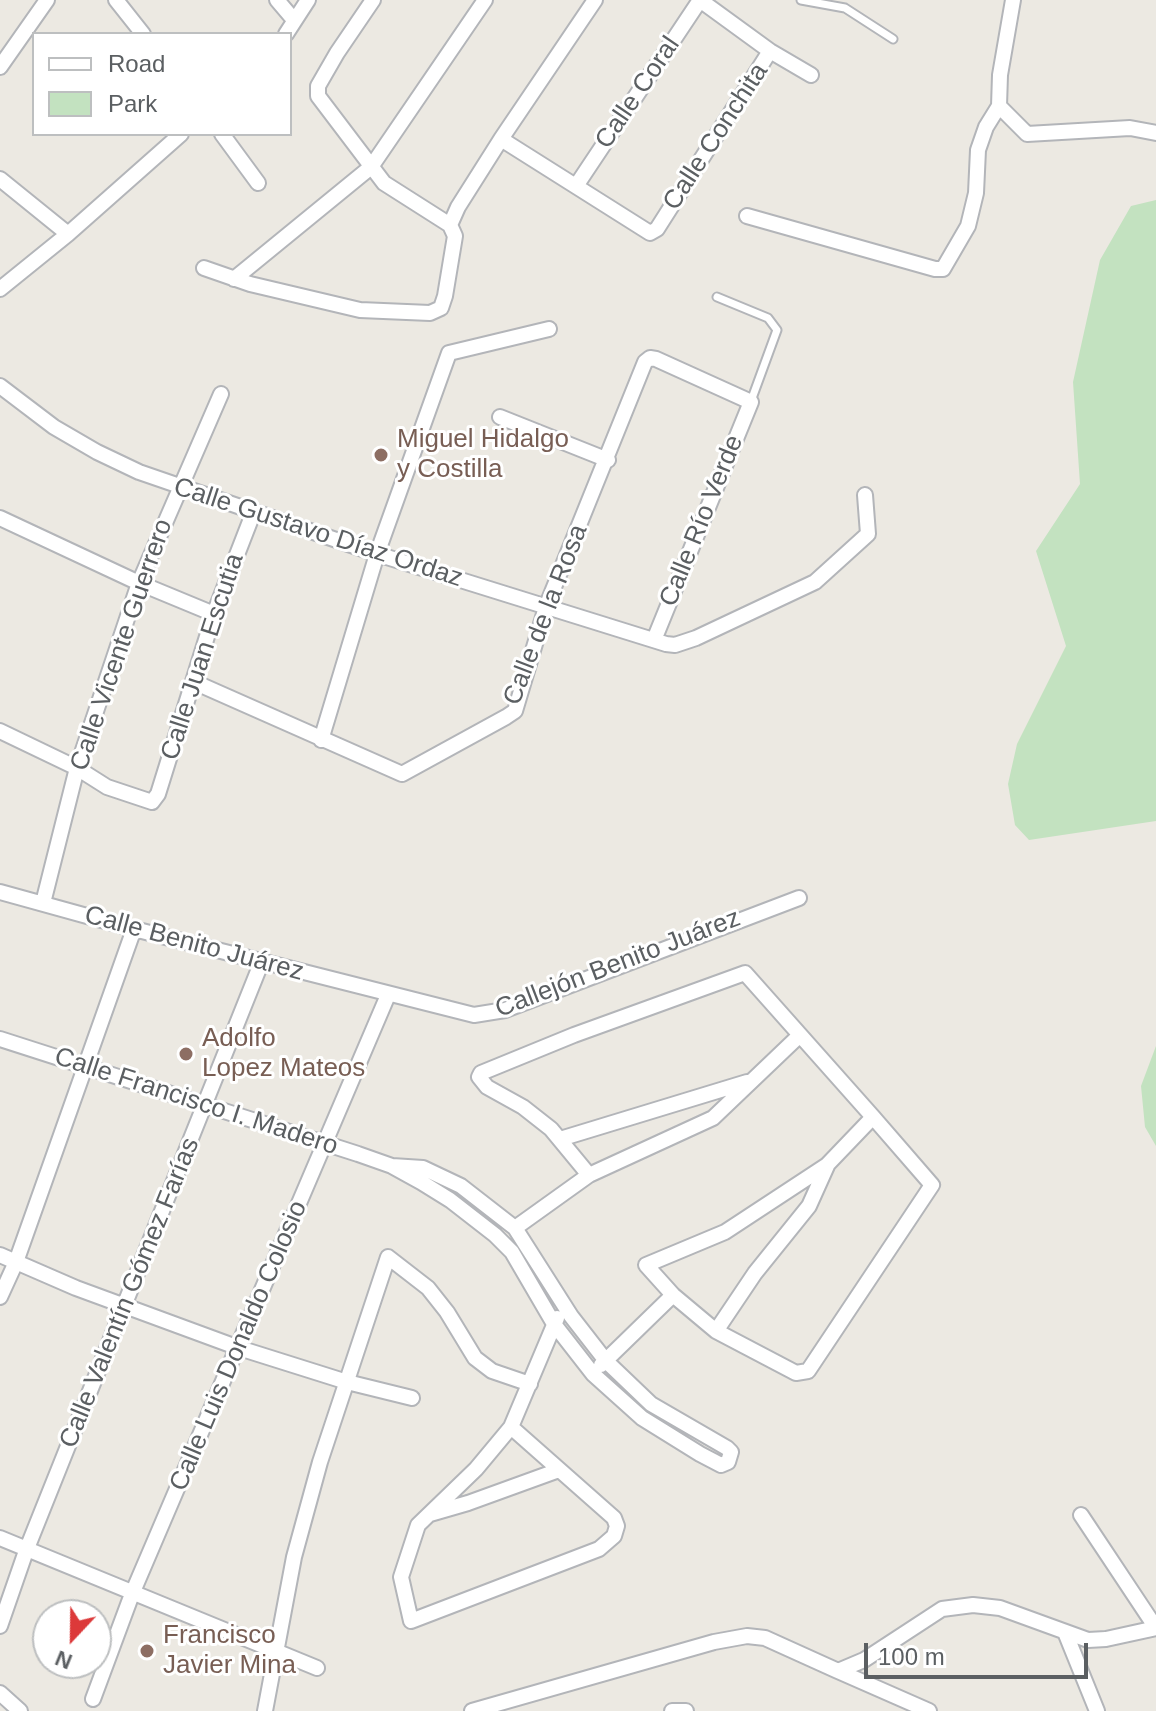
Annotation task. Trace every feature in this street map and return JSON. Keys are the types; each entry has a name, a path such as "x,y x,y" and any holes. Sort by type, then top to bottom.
{"street":[{"path":"0,67 47,0"},
{"path":"116,0 141,32"},
{"path":"277,0 294,20"},
{"path":"287,32 308,0"},
{"path":"204,268 234,279 360,310 430,313 441,308 455,236 450,225 384,183 317,92 337,53 373,0"},
{"path":"234,279 371,167 485,0"},
{"path":"700,0 770,51 811,75"},
{"name":"Calle Coral","path":"576,186 700,0"},
{"path":"747,216 943,269 968,226 976,193 978,150 986,127 999,106 1000,75 1013,0"},
{"path":"450,225 501,139 593,1"},
{"name":"Calle Conchita","path":"501,139 650,233 657,229 770,51"},
{"path":"999,106 1027,134 1130,128 1156,133"},
{"path":"0,289 68,234 179,136"},
{"path":"223,136 258,183"},
{"path":"0,179 68,234"},
{"path":"194,682 321,740 377,554 449,353 549,329"},
{"name":"Calle de la Rosa","path":"321,740 402,774 515,711 546,607 608,460 645,362 650,358 656,359 751,402"},
{"name":"Calle Gustavo Díaz Ordaz","path":"0,386 54,427 97,452 179,487 377,554 675,645 815,582 868,534 865,495"},
{"name":"Calle Vicente Guerrero","path":"43,903 77,768 139,583 221,394"},
{"name":"Calle Río Verde","path":"654,640 751,402"},
{"path":"500,417 608,460"},
{"name":"Calle Juan Escutia","path":"77,768 107,787 152,802 158,794 214,614 254,511"},
{"path":"0,518 139,583 214,614"},
{"path":"0,731 77,768"},
{"name":"Calle Benito Juárez","path":"0,892 388,995"},
{"name":"Callejón Benito Juárez","path":"388,995 460,1013 488,1014 505,1010 799,898"},
{"path":"0,1297 16,1262 134,929"},
{"name":"Calle Valentín Gómez Farías","path":"0,1626 26,1551 262,961"},
{"path":"589,1175 560,1139 523,1107 487,1087 479,1077 481,1073 574,1035 745,973 873,1117 932,1185 808,1371 796,1373 758,1356 716,1331 673,1295 646,1265 725,1232 827,1165 873,1117"},
{"name":"Calle Luis Donaldo Colosio","path":"93,1699 132,1594 388,995"},
{"path":"515,1228 589,1175 713,1118 800,1035"},
{"name":"Calle Francisco I. Madero","path":"0,1039 392,1166 450,1200 512,1252 554,1324 593,1374 642,1418 721,1465 728,1462 731,1452 727,1448 651,1404 606,1361 564,1304 515,1228 461,1186 423,1168 392,1166"},
{"path":"560,1139 748,1082"},
{"path":"716,1331 755,1273 809,1206 827,1165"},
{"path":"0,1255 76,1288 239,1348 347,1382 412,1398"},
{"path":"265,1711 294,1557 320,1462 371,1300 388,1257 428,1288 475,1358 492,1371 530,1384"},
{"path":"593,1374 673,1295"},
{"path":"511,1427 614,1518 617,1526 614,1536 599,1549 411,1621 401,1577 418,1525 476,1469 511,1427 564,1304"},
{"path":"426,1515 559,1470"},
{"path":"838,1671 864,1660 942,1609 973,1605 1000,1608 1088,1640 1156,1628 1081,1515"},
{"path":"0,1538 317,1668"},
{"path":"1065,1632 1097,1711"},
{"path":"472,1711 714,1642 747,1636 765,1638 929,1711"},
{"path":"0,1693 20,1711"},
{"path":"672,1711 686,1711"}],"lane":[{"path":"801,0 845,8 893,39"},
{"path":"717,297 768,318 777,330 751,402"}],"green space":[{"path":"1156,200 1156,821 1029,840 1015,825 1008,784 1017,744 1066,646 1036,551 1080,484 1073,382 1100,260 1131,206"},
{"path":"1156,1046 1156,1146 1145,1127 1141,1086"}],"place":[{"name":"Miguel Hidalgo y Costilla","path":"381,455"},
{"name":"Adolfo Lopez Mateos","path":"186,1054"},
{"name":"Francisco Javier Mina","path":"147,1651"}]}
